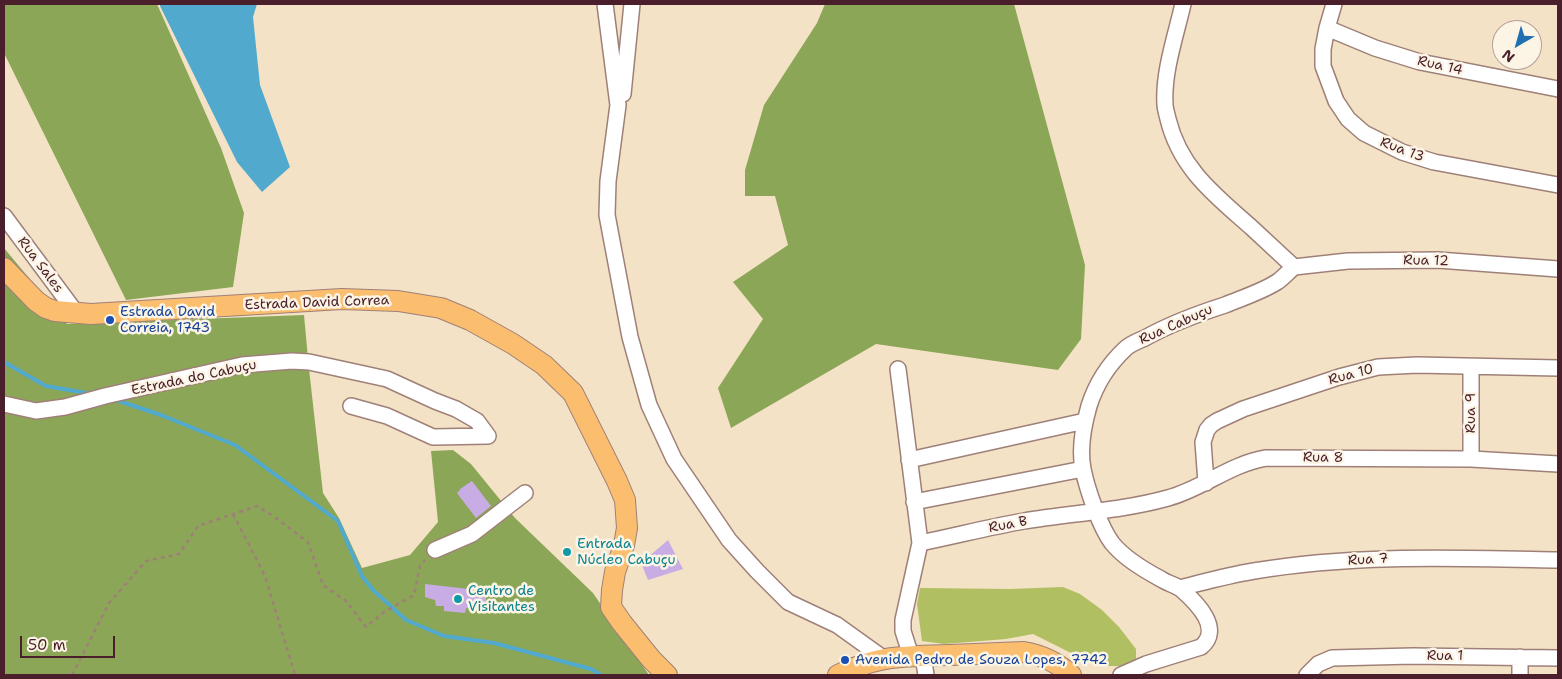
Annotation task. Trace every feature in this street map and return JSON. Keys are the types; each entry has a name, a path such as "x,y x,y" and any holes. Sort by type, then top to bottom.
{"main road":[{"name":"Estrada David Correa","path":"4,268 36,301 46,308 77,314 342,300 398,300 441,308 492,331 544,366 573,393 625,500 626,528 624,545 615,572 611,607 640,645 667,675"},
{"path":"838,675 855,667 884,658 1024,652 1038,654 1052,661 1071,675"}],"street":[{"path":"605,4 618,105 608,181 607,215 630,337 649,405 674,459 729,540 757,571 788,602 837,625 884,658"},
{"path":"618,105 623,95 632,4"},
{"path":"1183,4 1165,83 1165,105 1171,130 1178,147 1198,178 1227,207 1294,267"},
{"name":"Rua 13","path":"1334,4 1323,49 1323,66 1336,101 1348,119 1364,133 1402,152 1434,162 1558,185"},
{"name":"Rua 14","path":"1327,28 1375,48 1420,62 1558,89"},
{"name":"Rua Sales","path":"4,216 77,314"},
{"name":"Rua 12","path":"1294,267 1348,261 1438,260 1558,269"},
{"name":"Rua Cabuçu","path":"1121,675 1146,664 1201,647 1208,642 1210,633 1209,625 1203,612 1180,588 1160,579 1128,557 1113,543 1103,527 1096,512 1083,469 1082,448 1085,421 1090,402 1109,366 1126,348 1182,320 1260,291 1278,281 1294,267"},
{"name":"Estrada do Cabuçu","path":"4,404 36,411 65,407 242,365 292,361 309,362 387,379 456,409 477,421 488,436 433,437 387,416 351,406"},
{"name":"Rua 10","path":"1206,483 1203,442 1207,430 1217,421 1243,409 1339,377 1378,367 1417,365 1558,368"},
{"name":"Rua 9","path":"1471,367 1471,459"},
{"path":"898,369 920,543 903,620 903,631 926,675"},
{"path":"909,460 1085,421"},
{"name":"Rua 8","path":"1096,512 1168,498 1206,483 1244,464 1266,458 1471,459 1558,464"},
{"path":"914,502 1083,469"},
{"path":"435,550 472,534 525,493"},
{"name":"Rua B","path":"920,543 1025,521 1096,512"},
{"name":"Rua 7","path":"1180,588 1254,571 1312,563 1437,558 1558,560"},
{"name":"Rua 1","path":"1307,675 1318,664 1332,658 1413,656 1558,658"},
{"path":"1520,657 1520,675"}],"path":[{"path":"72,675 109,603 146,561 179,554 198,526 257,506 308,542 323,585 346,601 366,627 384,612 414,595 420,566 435,550"},
{"path":"233,514 265,576 295,675"}],"green space":[{"path":"4,4 157,4 221,148 244,213 233,287 126,300 4,53"},
{"path":"825,4 1014,4 1085,265 1081,339 1058,370 876,344 731,428 718,388 763,319 733,282 788,245 775,196 745,196 745,170 764,105 817,23"},
{"path":"4,248 67,324 304,315 323,493 339,518 362,568 410,555 438,522 431,451 453,450 471,464 515,518 593,593 649,675 4,675"},
{"path":"1063,587 1080,594 1102,610 1119,627 1136,649 1136,659 1121,666 1097,666 1033,634 1006,639 944,644 922,641 917,604 920,588 1010,589"}],"water":[{"path":"160,4 257,4 253,17 260,85 290,167 262,192 237,162"}],"building":[{"path":"472,481 491,506 476,518 457,493"},
{"path":"668,540 683,569 648,580 641,563"},
{"name":"Centro de Visitantes","path":"425,584 486,591 486,609 466,608 465,613 444,611 444,606 436,606 435,600 425,597"}],"waterway":[{"path":"4,362 46,386 92,394"},
{"path":"113,399 161,415 235,445 338,521 362,576 373,590 406,620 444,636 494,643 591,669 601,675"}],"place":[{"name":"Estrada David Correia, 1743","path":"110,320"},
{"name":"Entrada Núcleo Cabuçu","path":"567,552"},
{"name":"Centro de Visitantes","path":"458,599"},
{"name":"Avenida Pedro de Souza Lopes, 7742","path":"845,660"}]}
